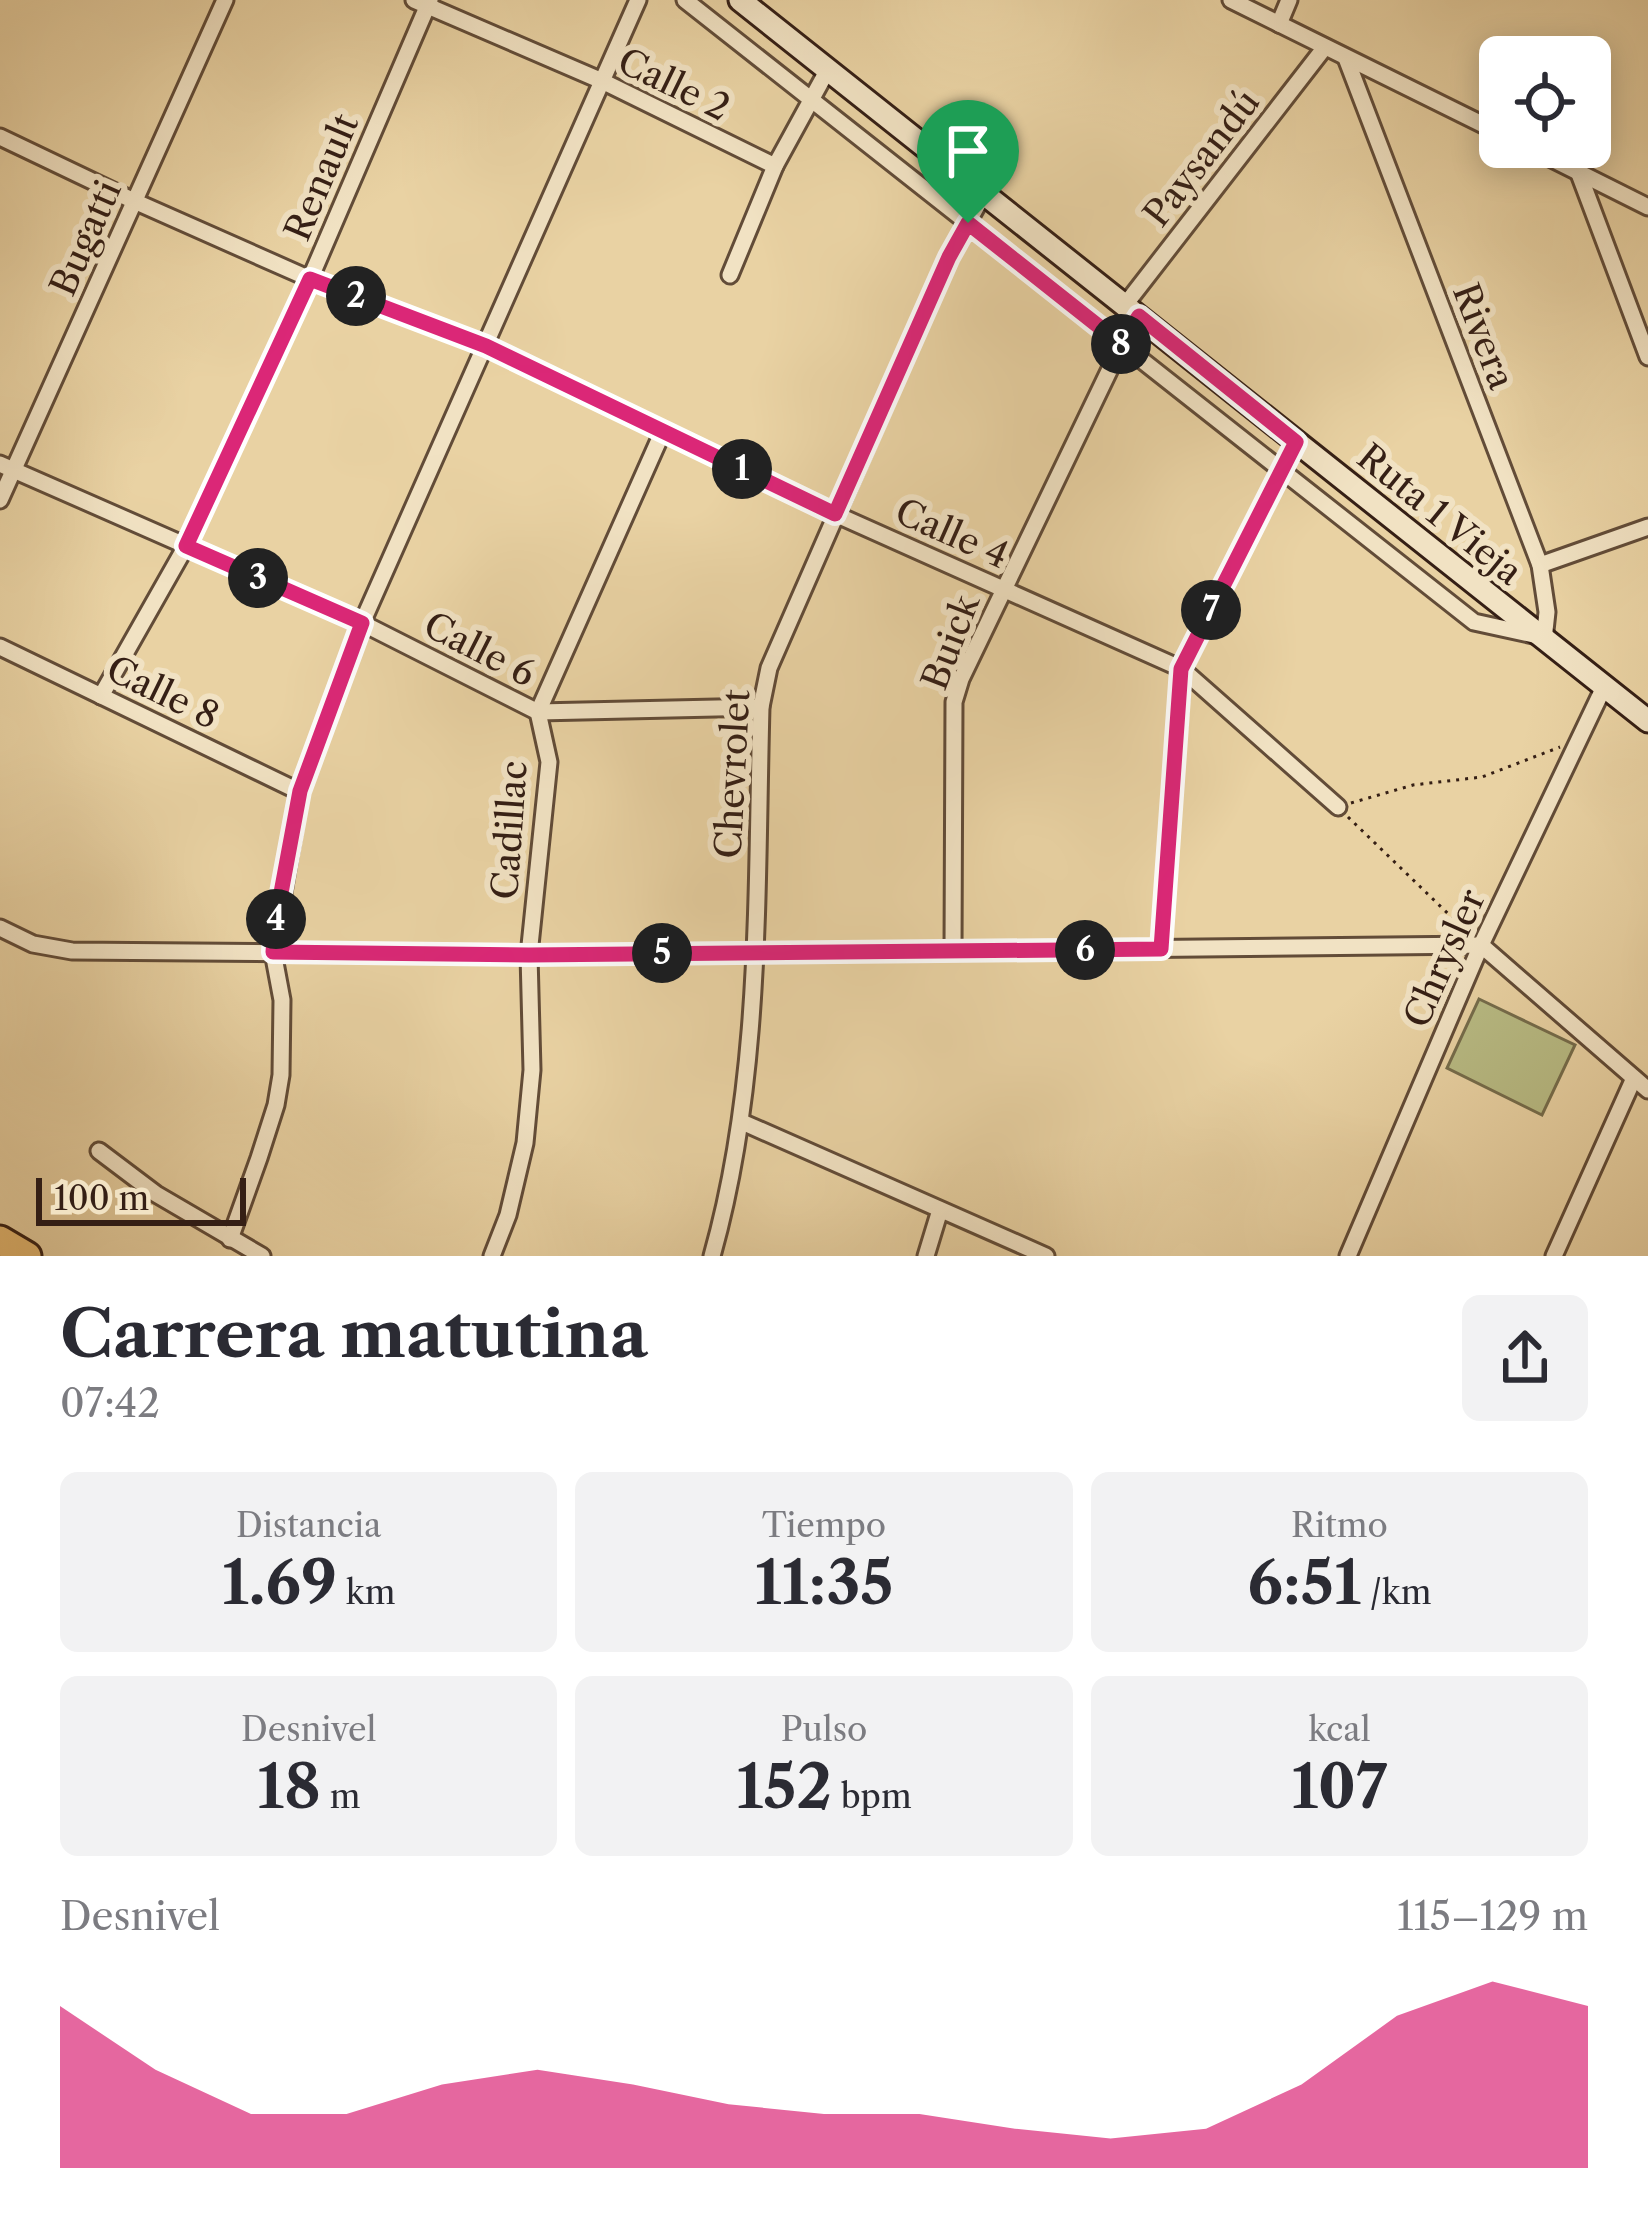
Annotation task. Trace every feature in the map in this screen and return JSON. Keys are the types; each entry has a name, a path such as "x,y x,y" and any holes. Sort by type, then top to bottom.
{"highway":[{"path":"0,1240 28,1256"}],"street":[{"name":"Bugatti","path":"0,500 6,467 225,0"},
{"path":"230,1239 265,1141 281,1075 282,1000 273,952 300,791 362,623 638,0"},
{"path":"685,0 1474,622 1541,638"},
{"name":"Ruta 1 Vieja","path":"740,0 1648,721"},
{"path":"1231,0 1479,123"},
{"path":"1279,24 1289,0"},
{"name":"Calle 2","path":"424,2 776,166"},
{"name":"Renault","path":"101,696 186,546 310,279 424,2"},
{"name":"Paysandú","path":"1132,310 1325,47"},
{"name":"Rivera","path":"1346,58 1540,565 1546,612 1541,638"},
{"path":"730,275 776,166 827,71"},
{"name":"Calle 4","path":"0,137 310,279 486,346 835,514 1181,669 1338,807"},
{"path":"1572,168 1648,206"},
{"path":"1578,171 1648,358"},
{"name":"Chevrolet","path":"712,1256 742,1121 755,952 761,707 769,668 949,257 983,195"},
{"name":"Buick","path":"953,951 955,702 961,679 1121,344 1132,310"},
{"name":"Cadillac","path":"492,1256 508,1215 525,1143 532,1070 529,955 549,762 538,712 663,431"},
{"path":"1161,949 1181,669 1296,442"},
{"name":"Calle 6","path":"6,467 362,623 538,712"},
{"path":"1540,565 1648,527"},
{"name":"Calle 8","path":"0,647 300,791"},
{"name":"Chrysler","path":"1348,1256 1481,945 1604,687"},
{"path":"538,712 761,707"},
{"path":"0,928 33,944 72,952 529,955 1481,945 1648,1090"},
{"path":"1554,1256 1634,1078"},
{"path":"742,1121 1046,1256"},
{"path":"99,1151 156,1193 262,1256"},
{"path":"926,1256 940,1210"}],"path":[{"path":"1481,945 1338,807 1413,785 1482,777 1579,740"}],"green space":[{"path":"1479,999 1575,1045 1542,1115 1447,1068"}],"route":[{"path":"968,223 1121,344 1139,316 1296,442 1181,669 1161,949 529,955 273,952 300,791 362,623 186,546 310,279 486,346 835,514 968,223"}]}
